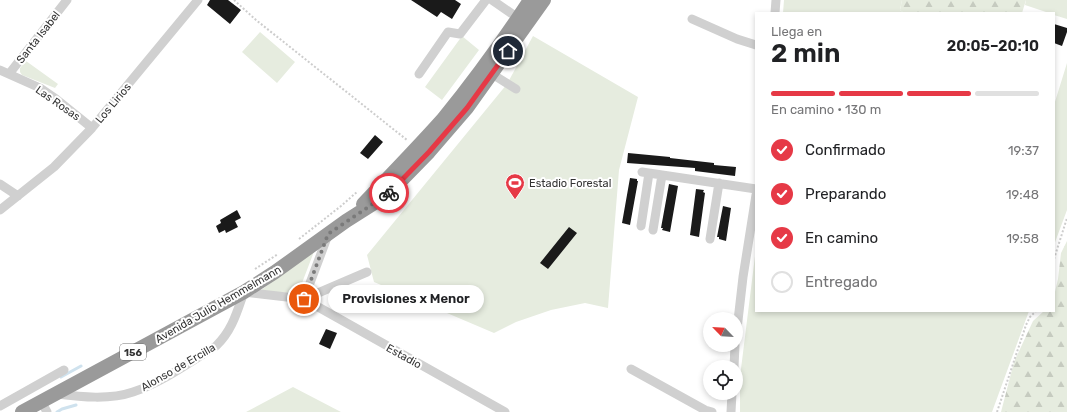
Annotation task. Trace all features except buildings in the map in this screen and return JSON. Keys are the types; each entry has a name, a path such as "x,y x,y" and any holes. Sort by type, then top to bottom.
{"highway":[{"name":"Avenida Julio Hemmelmann","path":"22,412 44,407 56,394 244,292 282,268 346,221 387,195 429,152 467,108 492,74 523,21 530,0"},
{"name":"Avenida Julio Hemmelmann","path":"346,221 407,158 443,118 523,21 544,0"}],"street":[{"name":"Santa Isabel","path":"9,74 67,0"},
{"path":"419,74 448,32 460,34 486,0"},
{"path":"492,0 523,21"},
{"path":"776,0 776,12"},
{"name":"Los Lirios","path":"0,210 54,167 92,128 195,1"},
{"path":"692,19 755,45"},
{"name":"Las Rosas","path":"0,70 40,88 92,128"},
{"path":"492,74 516,89"},
{"path":"641,226 646,172 755,189"},
{"path":"653,230 662,175"},
{"path":"710,239 718,183"},
{"path":"0,184 18,196"},
{"path":"739,312 755,201"},
{"path":"304,299 328,234"},
{"path":"304,299 367,272"},
{"name":"Estadio","path":"244,292 304,299 505,412"},
{"name":"Alonso de Ercilla","path":"56,394 80,397 105,397 132,393 152,385 216,346 223,339 235,318 244,292"},
{"path":"631,369 705,410 712,412"},
{"path":"0,406 64,370"},
{"path":"730,412 731,400"}],"path":[{"path":"234,0 256,20 409,142 407,145"},
{"path":"298,240 341,206 362,187"},
{"path":"1055,256 1067,218"},
{"path":"255,270 279,253"},
{"path":"997,412 1026,325 1030,317 1035,312"}],"green space":[{"path":"784,0 902,0 900,10 903,12 783,12"},
{"path":"902,0 1026,0 1022,12 903,12 900,10"},
{"path":"1026,0 1067,0 1067,19 1055,15 1055,12 1046,12 1025,5"},
{"path":"260,32 295,62 277,83 242,52"},
{"path":"462,36 479,50 442,100 425,87"},
{"name":"Estadio Forestal","path":"533,36 638,97 619,170 608,308 585,303 551,310 516,322 494,333 374,282 367,255 507,84"},
{"path":"26,61 58,84 55,88 22,75 20,68"},
{"path":"1067,63 1067,210 1055,242 1055,102"},
{"path":"1067,241 1067,412 1001,412 1014,362 1033,321 1043,312 1055,312 1055,292 1061,253"},
{"path":"315,249 302,283 290,293 260,291"},
{"path":"755,256 755,312 1029,312 992,412 740,412 740,400 743,400 742,360"},
{"path":"293,387 341,412 246,412"}],"waterway":[{"path":"61,377 81,366"},
{"path":"57,412 76,405"}],"way so far":[{"path":"304,299 328,234 389,193"}],"place":[{"name":"Estadio Forestal","path":"515,200"},
{"name":"Provisiones x Menor","path":"304,299"}],"route":[{"path":"389,193 429,152 467,108 508,51"}]}
